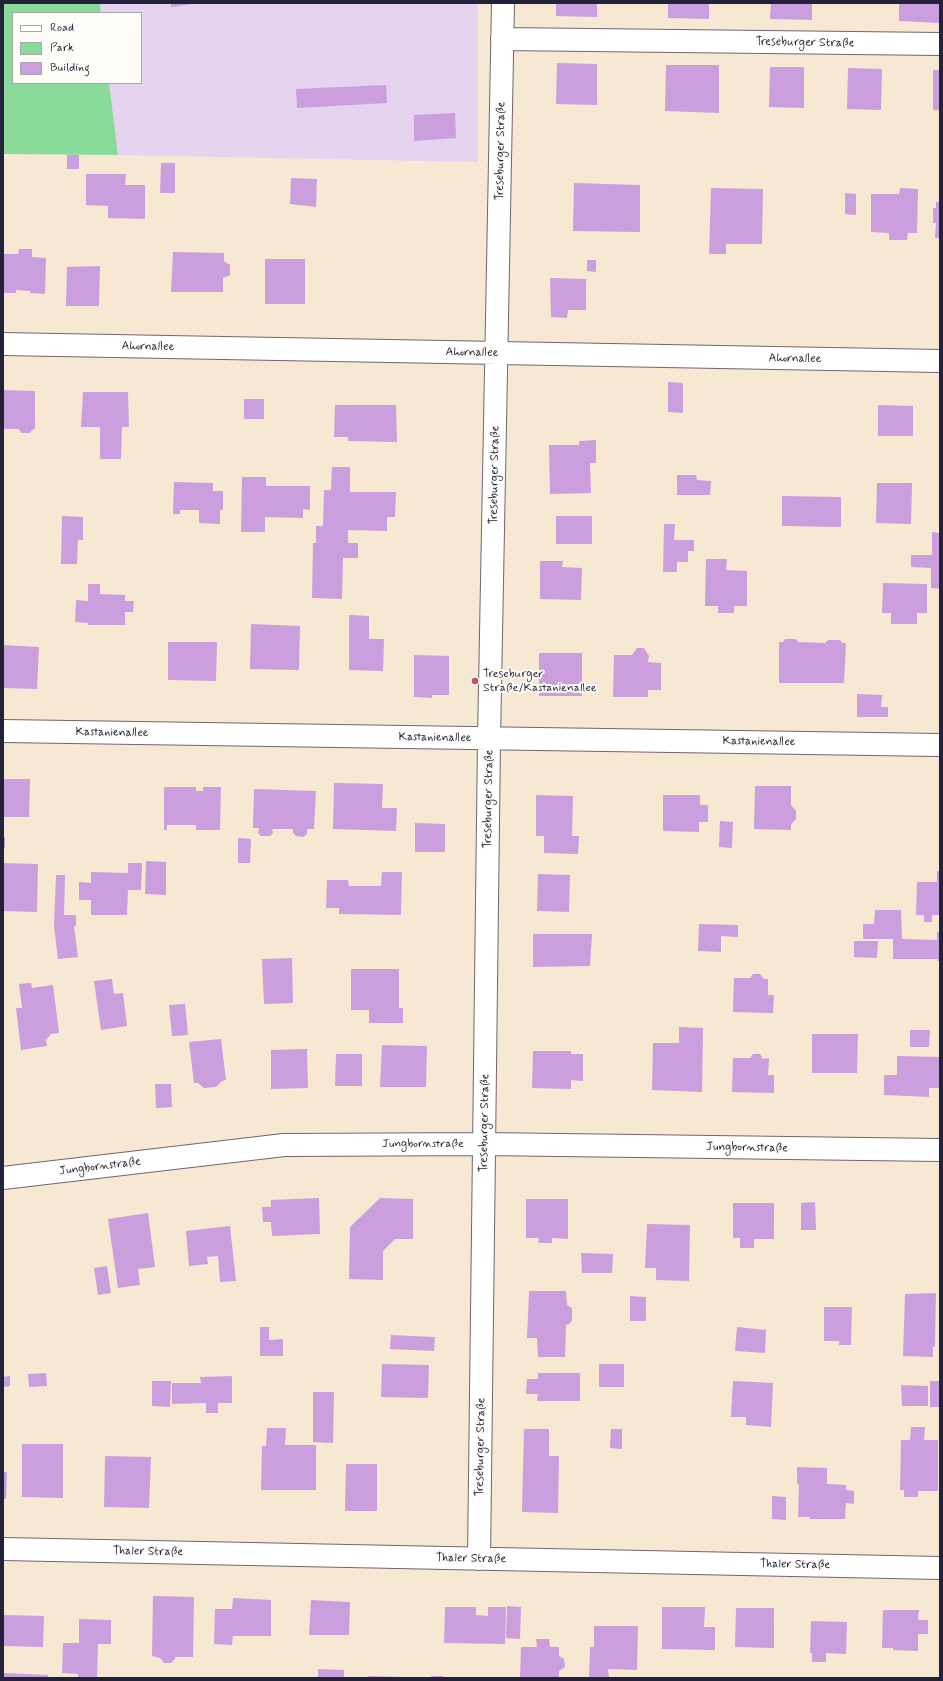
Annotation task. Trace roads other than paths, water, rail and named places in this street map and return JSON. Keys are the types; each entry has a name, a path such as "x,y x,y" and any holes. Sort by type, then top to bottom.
{"street":[{"name":"Treseburger Straße","path":"480,1559 489,739 503,3"},
{"name":"Treseburger Straße","path":"502,38 940,44"},
{"name":"Ahornallee","path":"3,344 940,361"},
{"name":"Kastanienallee","path":"3,731 940,745"},
{"name":"Jungbornstraße","path":"3,1178 284,1145 485,1144 940,1150"},
{"name":"Thaler Straße","path":"3,1549 940,1568"}],"place":[{"name":"Treseburger Straße/Kastanienallee","path":"475,681"}]}
